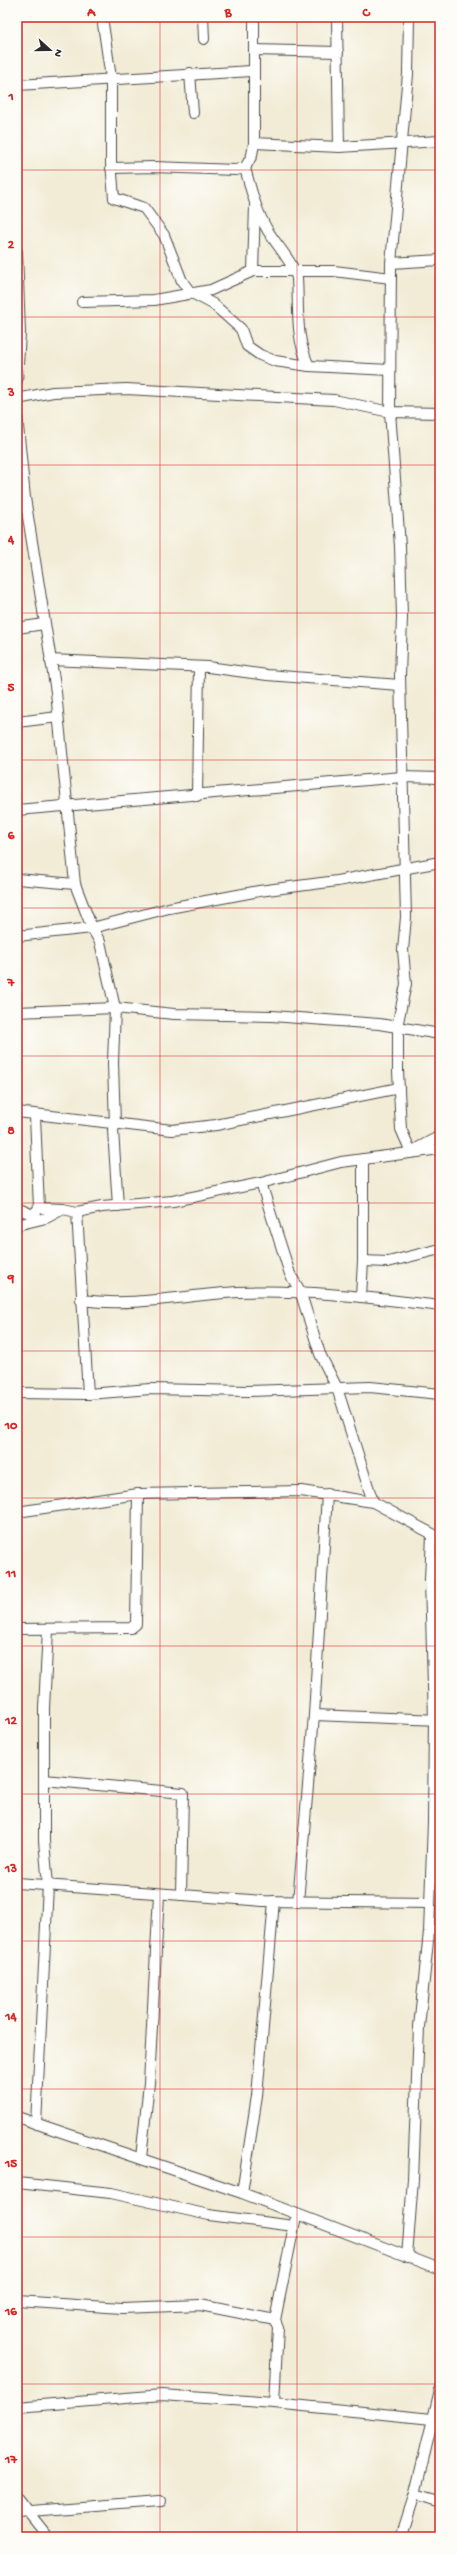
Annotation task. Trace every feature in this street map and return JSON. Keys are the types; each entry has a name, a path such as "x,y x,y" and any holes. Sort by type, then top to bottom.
{"street":[{"path":"102,17 111,78 111,168 114,198 144,208 154,220 169,246 182,281 190,292 213,304 241,329 248,346 260,355 276,361 309,366 390,370"},
{"path":"203,17 204,38"},
{"path":"254,17 254,50 252,71 254,143 252,155 245,168 255,204 268,231 295,270 298,286 299,335 303,352 309,366"},
{"path":"337,17 339,147"},
{"path":"409,17 408,74 391,263 390,412 400,554 402,617 400,685 406,917 403,950 406,984 398,1029 400,1129 411,1152"},
{"path":"254,50 338,52"},
{"path":"17,85 190,73 252,71"},
{"path":"190,73 193,113"},
{"path":"254,143 339,147 440,141"},
{"path":"111,168 154,167 236,170 245,168"},
{"path":"253,271 255,204"},
{"path":"17,252 20,333 17,380"},
{"path":"391,263 440,260"},
{"path":"82,302 154,300 190,292 211,290 253,271 334,271 391,278"},
{"path":"17,399 53,392 126,389 334,400 390,412 440,414"},
{"path":"17,416 21,499 44,624 58,717 75,884 92,928 100,942 115,1008 113,1063 116,1125 113,1130 118,1206"},
{"path":"17,628 44,624"},
{"path":"50,660 199,668 267,675 400,685"},
{"path":"196,796 199,668"},
{"path":"17,722 58,717"},
{"path":"17,810 68,807 402,777 440,778"},
{"path":"17,936 92,928 169,908 252,892 338,881 440,862"},
{"path":"17,879 75,884"},
{"path":"17,1012 115,1008 174,1014 272,1016 379,1024 398,1029 440,1034"},
{"path":"17,1112 35,1116 54,1115 116,1125 172,1130 216,1125 399,1088"},
{"path":"17,1208 33,1215 39,1208 35,1116"},
{"path":"411,1152 440,1136"},
{"path":"39,1208 63,1209 77,1212 118,1206 173,1201 261,1183 363,1159 440,1149"},
{"path":"361,1297 363,1261 363,1159"},
{"path":"261,1183 290,1274 300,1291 320,1354 337,1388 373,1502"},
{"path":"17,1225 46,1218 63,1209"},
{"path":"77,1212 81,1300 88,1394"},
{"path":"363,1261 388,1262 440,1249"},
{"path":"81,1300 99,1302 160,1300 237,1292 300,1291 440,1306"},
{"path":"17,1393 88,1394 150,1389 248,1391 370,1387 440,1394"},
{"path":"17,1512 138,1494 293,1491 327,1494 373,1502 436,1537 430,1580 437,1720 430,1903 419,2027 413,2179 407,2257"},
{"path":"17,1629 48,1630 131,1628 136,1624 138,1494"},
{"path":"298,1902 314,1714 327,1494"},
{"path":"36,2124 48,1885 44,1841 44,1708 48,1630"},
{"path":"314,1714 437,1720"},
{"path":"44,1780 183,1793 182,1896"},
{"path":"17,1882 182,1896 274,1901 430,1903"},
{"path":"141,2158 149,2083 159,1894"},
{"path":"242,2192 257,2096 274,1901"},
{"path":"17,2117 242,2192 440,2269"},
{"path":"17,2182 111,2192 209,2215 294,2226"},
{"path":"274,2402 278,2327 276,2320 294,2226 298,2214"},
{"path":"17,2301 122,2308 200,2305 276,2320"},
{"path":"401,2537 415,2494 440,2390"},
{"path":"17,2406 162,2395 274,2402 432,2419"},
{"path":"415,2494 440,2500"},
{"path":"17,2498 48,2537"},
{"path":"17,2512 160,2502"}]}
